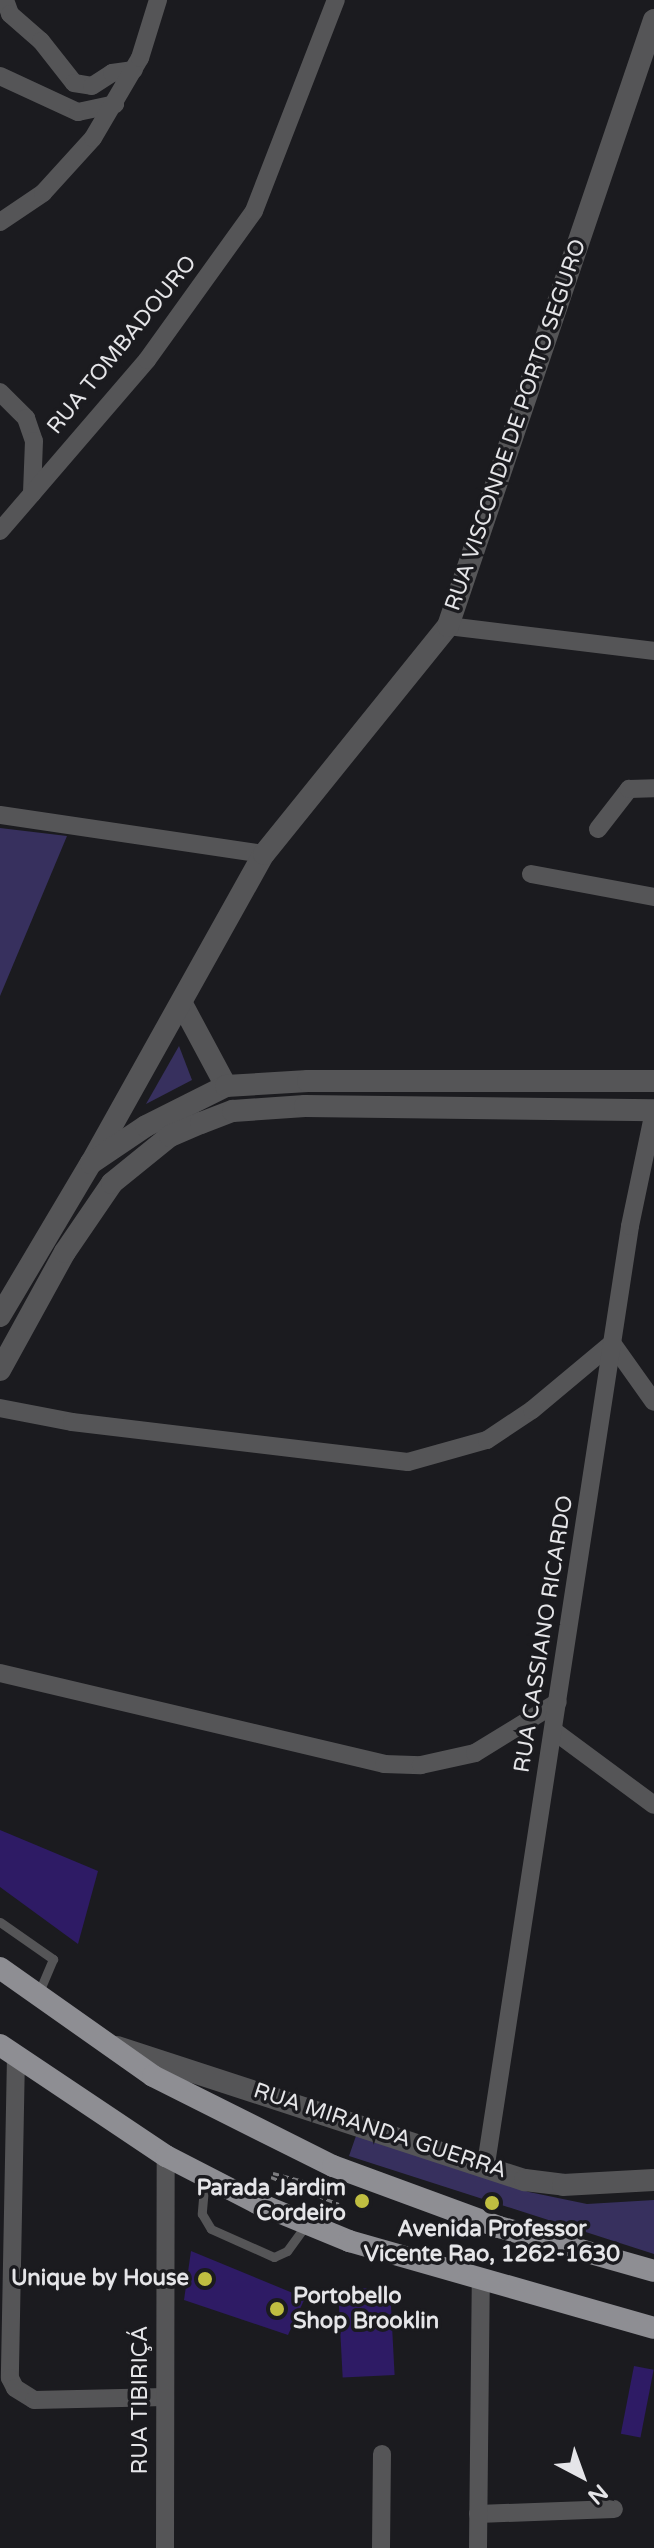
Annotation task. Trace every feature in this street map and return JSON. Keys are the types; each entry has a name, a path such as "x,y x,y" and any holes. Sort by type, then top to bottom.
{"main road":[{"path":"0,1968 203,2105 359,2177 499,2227 654,2271"},
{"path":"8,2050 166,2156 307,2224 481,2280 654,2328"}],"street":[{"path":"5,0 10,14 41,41 74,83 92,86 112,73 134,70"},
{"path":"0,222 68,169 115,104 134,70 158,0"},
{"name":"RUA TOMBADOURO","path":"0,531 192,303 254,211 336,0"},
{"name":"RUA VISCONDE DE PORTO SEGURO","path":"0,1316 182,1004 264,854 448,626 654,20"},
{"path":"0,76 78,112 115,104"},
{"path":"0,392 26,418 34,441 32,494"},
{"path":"448,626 654,651"},
{"path":"598,829 629,789 654,788"},
{"path":"0,815 264,854"},
{"path":"531,874 654,897"},
{"path":"182,1004 226,1086"},
{"path":"91,1163 146,1126 226,1086 308,1081 654,1081"},
{"path":"305,1106 300,1096 308,1081"},
{"path":"268,1082 276,1094 270,1107"},
{"path":"0,1370 83,1223 127,1167 191,1127 233,1111 270,1107 654,1110"},
{"name":"RUA CASSIANO RICARDO","path":"486,2164 612,1343 654,1110"},
{"path":"0,1408 72,1422 408,1462 487,1440 532,1410 612,1343 654,1402"},
{"path":"0,1673 384,1764 421,1765 475,1753 558,1702"},
{"path":"554,1731 654,1805"},
{"name":"RUA MIRANDA GUERRA","path":"112,2046 486,2164 525,2180 563,2185 654,2180"},
{"path":"8,2050 10,2378 23,2395 34,2400 165,2397"},
{"name":"RUA TIBIRIÇÁ","path":"165,2548 166,2156"},
{"path":"478,2548 481,2280"},
{"path":"381,2548 382,2454"},
{"path":"478,2514 614,2509"}],"lane":[{"path":"0,1922 53,1959 38,1994"},
{"path":"205,2176 202,2214 211,2229 281,2256 307,2224"}],"path":[{"path":"325,2187 272,2175 339,2204"}],"shaded area":[{"path":"0,828 67,836 0,996"},
{"path":"179,1046 192,1080 146,1104"},
{"path":"357,2133 529,2192 587,2204 654,2200 654,2254 349,2156"}],"building":[{"path":"0,1830 98,1871 78,1944 0,1887"},
{"path":"191,2251 305,2298 288,2335 184,2300"},
{"path":"390,2287 395,2375 343,2378 338,2290"},
{"path":"634,2366 654,2370 640,2438 621,2434"}],"place":[{"name":"Parada Jardim Cordeiro","path":"362,2201"},
{"name":"Avenida Professor Vicente Rao, 1262-1630","path":"492,2203"},
{"name":"Unique by House","path":"205,2279"},
{"name":"Portobello Shop Brooklin","path":"277,2309"}]}
